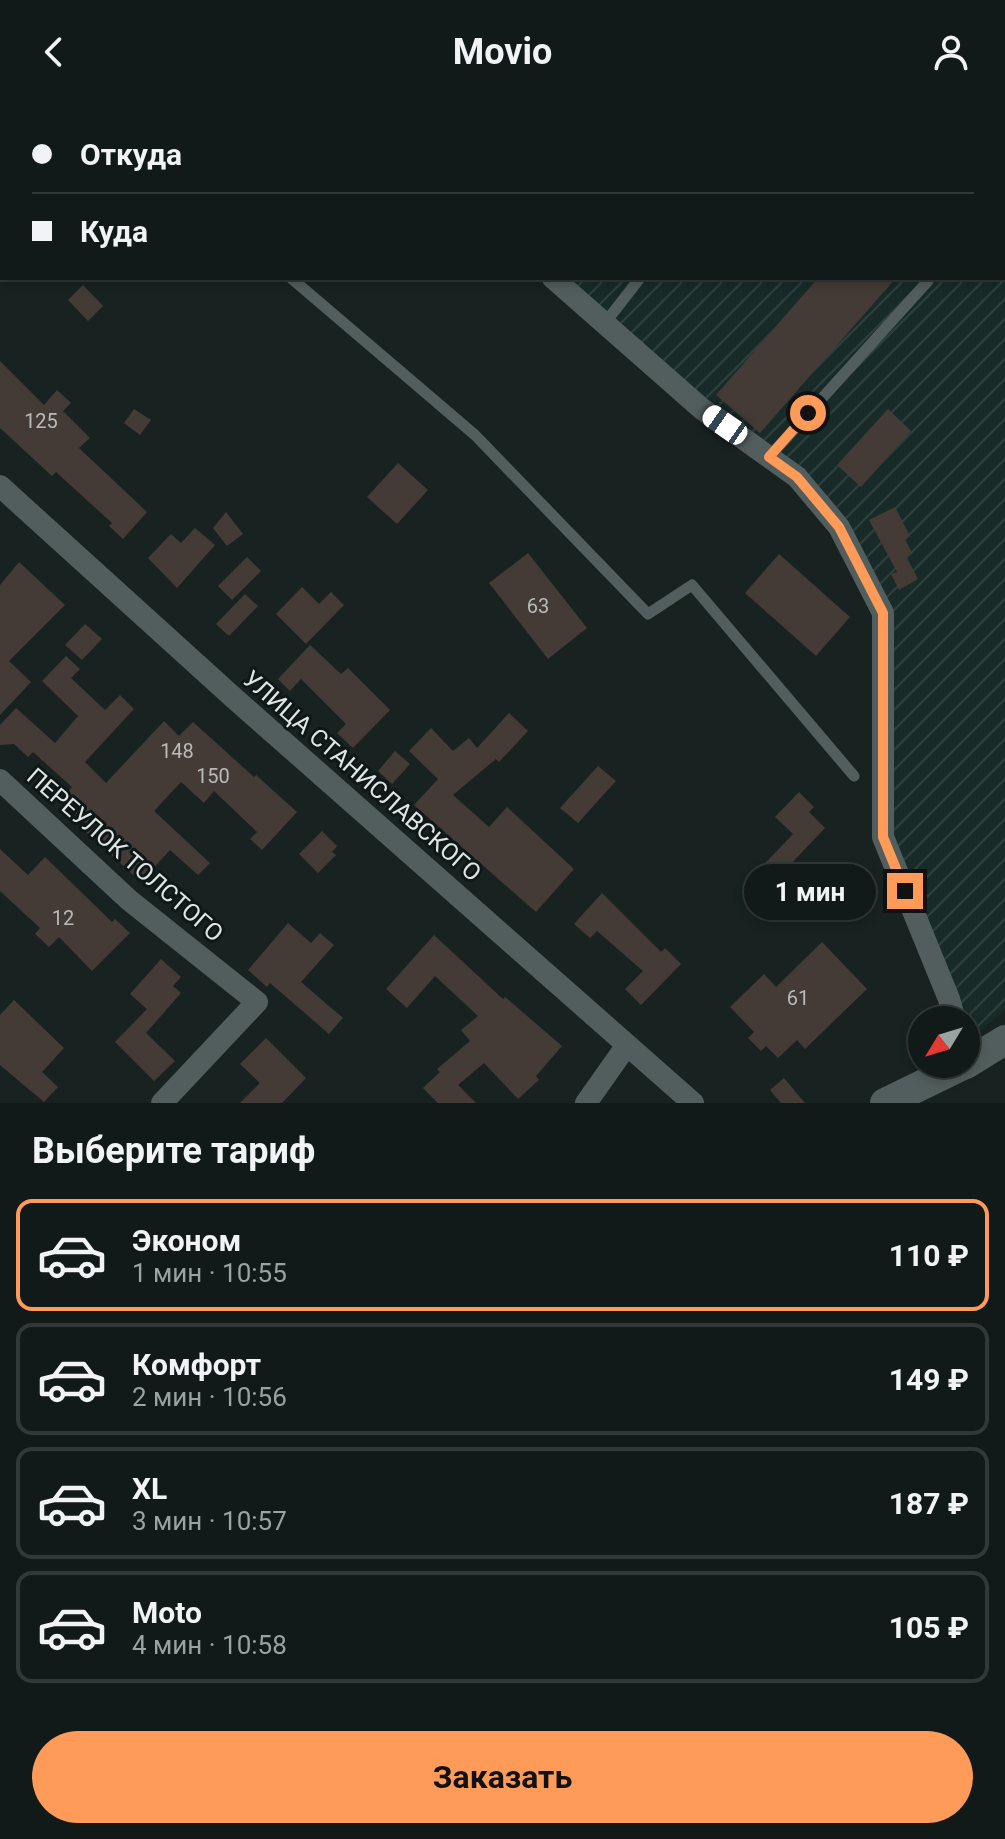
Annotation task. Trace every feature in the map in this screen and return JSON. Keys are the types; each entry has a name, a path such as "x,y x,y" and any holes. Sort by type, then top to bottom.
{"street":[{"path":"555,280 702,409 797,477 839,527 883,613 883,837 951,1006"},
{"name":"УЛИЦА СТАНИСЛАВСКОГО","path":"0,486 235,699 693,1103"},
{"name":"ПЕРЕУЛОК ТОЛСТОГО","path":"0,780 129,900 257,1002 162,1103"},
{"path":"980,1055 1005,1040"},
{"path":"586,1103 627,1045"},
{"path":"885,1103 936,1078"}],"lane":[{"path":"293,280 475,435 648,614 692,585 854,776"},
{"path":"605,323 638,280"},
{"path":"769,457 928,281"}],"shaded area":[{"path":"567,280 1005,280 1005,1010 980,1031 980,1006 961,1006 888,820 886,601 826,495 697,393"}],"building":[{"path":"816,280 894,280 760,433 716,395"},
{"path":"83,285 103,306 88,321 68,300"},
{"path":"0,361 44,405 57,390 71,403 63,411 90,438 79,448 147,512 123,539 109,526 112,523 56,472 52,476 0,428"},
{"path":"134,409 151,420 140,435 124,423"},
{"path":"888,409 911,431 861,487 837,465"},
{"path":"398,463 428,490 397,524 367,497"},
{"path":"895,507 910,536 905,539 912,553 906,556 918,579 899,590 891,574 897,572 869,520"},
{"path":"226,512 243,534 227,546 213,528"},
{"path":"195,528 215,545 177,588 148,558 171,534 181,543"},
{"path":"528,553 587,628 548,659 489,583"},
{"path":"779,554 850,617 816,656 745,593"},
{"path":"247,557 261,571 232,600 218,586"},
{"path":"19,562 65,605 9,661 31,682 0,715 0,585"},
{"path":"302,587 319,604 331,592 344,605 306,644 276,614"},
{"path":"245,594 258,606 229,636 216,624"},
{"path":"85,624 102,639 82,660 65,645"},
{"path":"310,645 341,674 348,668 390,710 353,748 337,733 346,724 301,679 290,691 278,679"},
{"path":"66,656 80,669 71,678 105,710 120,695 134,709 85,762 106,783 164,721 179,736 193,722 297,812 262,850 250,839 257,832 214,791 204,803 181,782 154,811 210,863 198,875 170,850 141,882 86,832 90,827 61,799 72,787 33,752 28,757 14,744 0,745 0,725 16,708 55,743 78,716 42,681"},
{"path":"509,713 528,731 499,762 496,759 453,795 489,827 507,807 574,869 536,912 414,805 438,779 409,751 431,728 453,751 469,738 477,748"},
{"path":"395,751 410,764 392,784 378,771"},
{"path":"598,766 616,781 578,823 560,808"},
{"path":"799,792 814,807 809,812 825,828 768,888 754,875 793,834 775,817"},
{"path":"322,831 337,846 332,852 336,855 318,873 299,854"},
{"path":"0,849 28,875 45,857 112,922 115,919 130,933 92,971 59,937 49,947 35,934 40,928 0,891"},
{"path":"602,893 661,952 665,948 681,964 641,1005 625,989 643,971 597,931 590,938 574,924"},
{"path":"288,923 311,943 320,933 334,945 301,982 343,1018 329,1034 270,983 267,987 248,970"},
{"path":"434,935 503,999 505,997 562,1046 536,1076 539,1080 518,1099 484,1063 458,1085 476,1103 438,1103 423,1088 440,1072 437,1069 470,1041 461,1030 478,1016 435,976 407,1008 386,989"},
{"path":"822,942 867,989 805,1049 797,1040 778,1058 766,1046 761,1051 748,1038 754,1032 730,1007 764,974 776,987"},
{"path":"161,959 181,977 173,986 181,993 146,1033 175,1061 154,1081 115,1042 147,1009 130,994"},
{"path":"14,1000 64,1048 42,1072 58,1087 44,1102 0,1065 0,1015"},
{"path":"266,1038 306,1078 282,1103 240,1103 260,1083 240,1064"},
{"path":"784,1078 805,1103 781,1103 770,1090"}],"route":[{"path":"808,413 769,457 797,477 839,527 883,613 883,837 905,891"}]}
